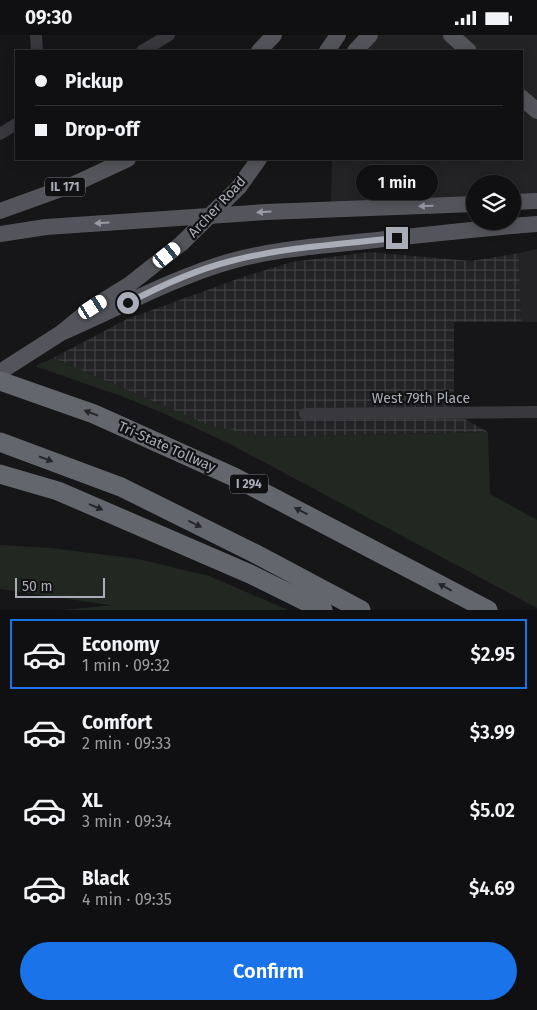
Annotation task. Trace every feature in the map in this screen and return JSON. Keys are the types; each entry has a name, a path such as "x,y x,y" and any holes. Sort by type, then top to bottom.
{"highway":[{"name":"Tri-State Tollway","path":"0,381 94,413 234,477 488,610"},
{"path":"0,442 121,487 254,553 361,610"},
{"path":"0,474 58,491 250,574 323,610"}],"main road":[{"path":"260,50 274,35"},
{"path":"327,50 338,35"},
{"path":"355,50 370,35"},
{"path":"451,35 468,50"},
{"path":"523,99 537,111"},
{"name":"IL 171","path":"0,211 23,201 72,185 126,160"},
{"name":"Archer Road","path":"0,371 61,333 93,307 130,284 182,243 239,187 258,160"},
{"path":"521,202 537,201"},
{"path":"0,234 46,227 266,212 466,204"},
{"path":"61,333 182,278 229,262 274,252 312,247 537,224"}],"street":[{"path":"36,35 37,50"},
{"path":"144,50 170,35"},
{"path":"0,134 15,126"},
{"name":"West 79th Place","path":"305,414 537,412"}],"shaded area":[{"path":"374,35 444,35 461,50 358,50"},
{"path":"459,35 537,35 537,104 523,92 523,50 476,50"},
{"path":"523,105 537,116 537,194 521,195 521,175 466,175 466,197 331,203 332,160 523,160"},
{"path":"537,249 537,322 521,322 519,253"},
{"path":"369,252 471,261 519,253 521,322 454,322 454,413 488,432 267,437 210,426 53,358 127,319 246,276 292,262"}],"green space":[{"path":"53,358 210,426 267,437 488,432 490,494 537,520 537,608 230,444 121,396 35,366"},
{"path":"0,545 51,548 138,559 209,576 288,610 144,610 0,589"},
{"path":"116,605 144,610 63,610"}],"route":[{"path":"128,303 182,278 229,262 274,252 397,238"}]}
